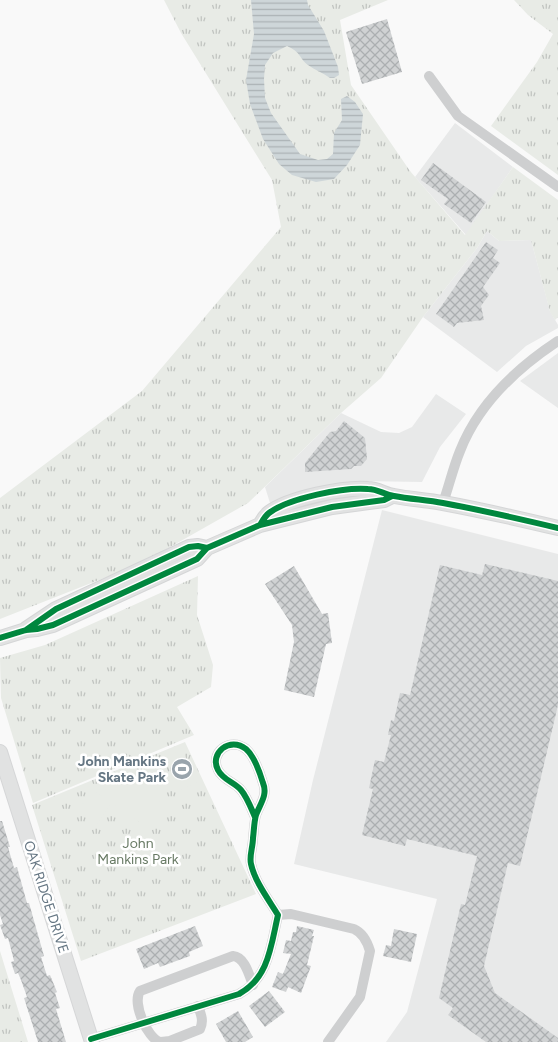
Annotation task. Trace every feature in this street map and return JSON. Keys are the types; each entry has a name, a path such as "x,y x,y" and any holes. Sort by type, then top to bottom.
{"street":[{"path":"429,76 458,116 558,187"},
{"path":"443,503 460,450 486,406 521,367 558,341"},
{"path":"0,638 26,630 53,625 89,610 197,559 207,548 260,525 332,507 384,500 392,496 443,503 558,528"},
{"path":"91,1040 239,994 253,984 263,970 278,915 260,885 251,865 255,817 265,795 264,786 249,752 244,747 231,743 220,750 216,758 218,769 226,780 242,790 255,817"},
{"name":"OAK RIDGE DRIVE","path":"0,752 91,1040"},
{"path":"278,915 291,914 354,929 362,934 368,945 370,951 360,997 328,1042"},
{"path":"198,1006 202,1018 200,1029 170,1041 161,1042 156,1041 151,1035 136,1002 140,991 233,956 238,956 242,960 253,984"}],"shaded area":[{"path":"251,0 307,0 308,5 324,31 338,67 339,75 330,78 308,65 295,51 287,46 273,53 265,65 265,98 271,113 300,154 318,160 327,159 333,154 334,133 342,120 341,99 347,96 355,102 363,114 360,145 347,165 334,179 316,182 292,175 279,164 263,139 250,104 246,80 254,34"},
{"path":"455,123 513,167 466,235 415,177"},
{"path":"487,231 499,241 531,240 550,311 558,325 558,328 526,346 497,372 423,317 477,248"},
{"path":"558,353 558,408 520,381"},
{"path":"436,394 466,414 440,447 422,482 361,481 310,490 270,503 265,487 341,413 381,432 399,433 412,427"},
{"path":"382,510 558,554 558,1042 386,1042 407,1012 437,899 294,864 313,780"}],"green space":[{"path":"164,0 388,0 340,20 351,85 410,171 465,235 513,167 558,200 558,317 555,320 550,312 531,240 499,241 487,231 477,248 423,317 381,378 341,413 248,503 142,563 0,619 0,498 142,391 281,227 272,180 181,33"},
{"path":"514,0 558,0 558,175 491,126 537,62 553,34 528,15"},
{"path":"198,576 197,615 213,665 211,687 177,707 194,735 33,803 1,698 0,658 45,645"},
{"name":"John Mankins Park","path":"185,742 256,894 81,961 32,805"},
{"name":"John Mankins Skate Park","path":"182,750 198,782 180,790 166,757"},
{"path":"147,763 165,777 151,796 165,806 149,829 111,803 97,824 78,810 93,790 102,796 119,773 133,783"},
{"path":"0,951 28,1042 0,1042"}],"building":[{"path":"387,19 402,72 362,84 346,32"},
{"path":"433,163 486,202 471,223 444,204 448,199 421,180"},
{"path":"486,242 498,250 493,258 500,263 483,287 489,295 481,306 484,320 457,323 454,327 436,314"},
{"path":"344,421 365,438 367,459 361,466 354,466 351,469 305,472 305,463 330,432 336,431"},
{"path":"485,564 558,581 558,705 520,866 508,863 484,966 495,993 558,1038 558,1042 486,1042 448,1015 453,1008 439,998 461,904 465,905 477,856 407,839 405,846 362,835 373,789 369,788 375,760 384,762 391,735 388,735 391,720 394,721 400,693 410,695 440,565 482,575"},
{"path":"294,566 322,614 328,613 332,643 326,644 314,697 284,690 294,642 292,625 265,584"},
{"path":"0,821 2,821 10,847 8,847 14,868 17,867 27,903 29,903 44,956 41,957 47,976 50,975 57,992 55,993 60,1008 56,1009 66,1042 38,1042 24,998 27,997 18,973 15,974 11,962 14,961 8,938 5,939 0,925 3,924 0,915"},
{"path":"195,926 203,946 189,952 190,956 160,967 158,963 144,969 136,949"},
{"path":"297,926 314,930 307,965 311,966 301,993 288,987 286,992 272,987 278,972 283,974 291,954 283,953 286,940 291,941"},
{"path":"394,929 417,934 411,962 383,956 386,945 391,946"},
{"path":"269,991 285,1012 265,1027 249,1006"},
{"path":"238,1011 253,1037 245,1042 226,1042 216,1024"}],"cycle path":[{"path":"260,525 269,513 303,498 345,490 372,489 391,495 437,502 558,528"},
{"path":"0,638 26,630 53,625 197,559 207,548 260,525 332,507 384,500 392,496"},
{"path":"26,630 56,609 189,547 207,548"},
{"path":"91,1039 239,994 257,979 267,960 278,915 259,884 251,861 255,818 265,792 260,774 249,752 240,745 228,745 219,752 216,758 218,770 241,790 255,817"}],"place":[{"name":"John Mankins Skate Park","path":"182,769"}]}
